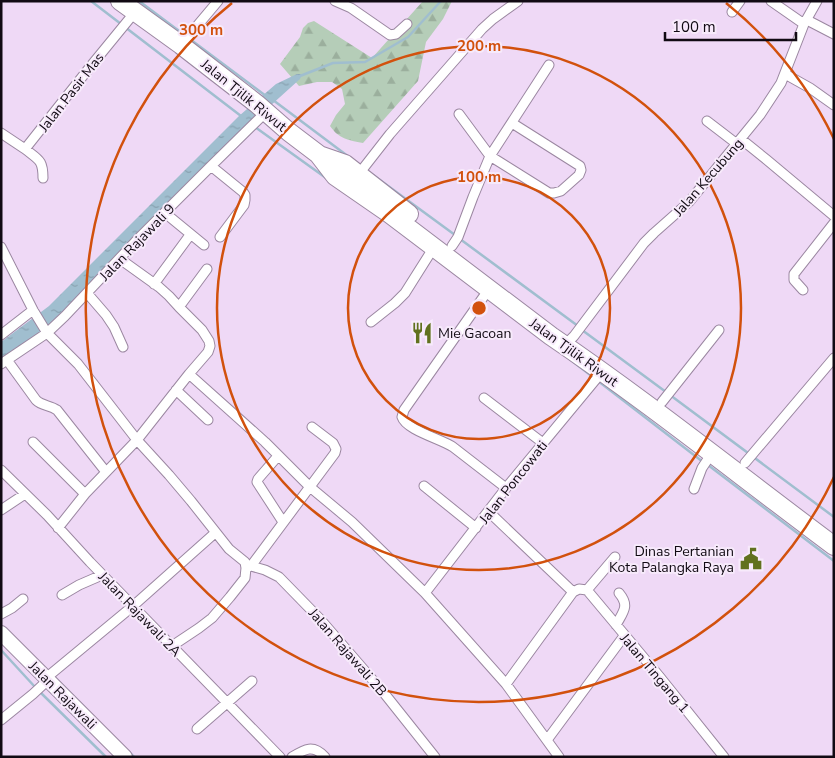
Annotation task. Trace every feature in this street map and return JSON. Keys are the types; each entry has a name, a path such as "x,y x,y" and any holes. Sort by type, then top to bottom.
{"highway":[{"name":"Jalan Tjilik Riwut","path":"120,1 181,45 318,154 345,164 489,288 662,402 834,532"},
{"name":"Jalan Tjilik Riwut","path":"318,154 335,176 550,320 602,372 834,546"}],"main road":[{"name":"Jalan Rajawali","path":"1,633 41,685 124,757"}],"street":[{"path":"181,45 218,1"},
{"path":"335,1 351,8 390,35 396,34 407,24"},
{"path":"358,175 390,134 482,29 518,1"},
{"path":"732,12 740,1"},
{"path":"771,1 805,22 834,34"},
{"name":"Jalan Kecubung","path":"569,341 644,243 689,202 766,106 781,83 805,22 818,1"},
{"name":"Jalan Pasir Mas","path":"26,149 135,12"},
{"path":"370,322 395,303 443,247 458,237 490,156 549,65"},
{"path":"785,74 834,105"},
{"name":"Jalan Rajawali 9","path":"4,362 66,316 211,166 258,105"},
{"path":"459,114 490,156 549,193 561,191 579,175 580,166 512,123"},
{"path":"707,121 767,160 834,216"},
{"path":"1,133 38,159 42,164 43,178"},
{"path":"211,166 245,195 244,205 220,237"},
{"path":"165,213 204,245"},
{"path":"803,290 794,280 794,274 834,223"},
{"path":"154,284 190,235"},
{"path":"1,247 46,331 78,364 136,440 191,501 228,549 249,567"},
{"path":"58,528 85,494 136,440 188,374 208,352 210,346 209,340 202,330 169,296 120,259"},
{"path":"179,307 208,269"},
{"path":"489,288 404,410 402,417 403,421 409,425 453,447 506,488"},
{"path":"87,293 114,327 123,347"},
{"path":"1,335 35,313"},
{"path":"662,402 719,330"},
{"path":"745,463 834,358"},
{"path":"4,362 39,403 57,410 106,472"},
{"name":"Jalan Poncowati","path":"425,593 506,488 602,372"},
{"path":"188,374 265,442 310,487 352,522 425,593 506,684 559,757"},
{"path":"176,390 208,420"},
{"path":"484,398 543,443"},
{"path":"172,646 212,618 230,597 245,578 249,567 333,456 336,449 332,443 312,427"},
{"path":"33,442 85,494"},
{"path":"694,489 702,468 712,453"},
{"path":"278,456 257,482 284,522"},
{"name":"Jalan Rajawali 2A","path":"1,470 280,757"},
{"path":"424,486 476,528"},
{"path":"1,510 25,494"},
{"path":"489,512 573,592"},
{"path":"1,720 215,533"},
{"path":"506,684 573,592 579,589 586,590 615,558"},
{"name":"Jalan Rajawali 2B","path":"249,567 264,570 279,577 320,618 384,693 435,757"},
{"path":"62,594 102,575 104,576"},
{"name":"Jalan Tingang 1","path":"586,590 724,757"},
{"path":"616,626 626,605 619,593"},
{"path":"1,614 23,599"},
{"path":"547,740 624,636"},
{"path":"196,729 252,681"},
{"path":"292,757 310,748 319,750 325,757"}],"green space":[{"path":"423,1 452,1 443,19 426,42 418,81 363,143 340,136 330,126 345,104 342,89 332,82 317,82 299,86 280,64 300,37 303,28 308,23 314,21 372,58"}],"water":[{"path":"297,74 302,74 300,79 249,125 61,316 1,361 1,342 49,306 239,116 276,84"}],"waterway":[{"path":"91,1 241,116"},
{"path":"139,1 266,96"},
{"path":"300,76 333,63 365,62 408,37 441,1"},
{"path":"273,100 349,157"},
{"path":"255,127 326,178"},
{"path":"369,172 455,235"},
{"path":"460,239 578,326"},
{"path":"582,330 666,392"},
{"path":"567,357 703,462"},
{"path":"670,395 834,517"},
{"path":"708,465 834,561"},
{"path":"1,650 35,687"},
{"path":"45,668 87,710"},
{"path":"39,691 106,757"},
{"path":"128,751 134,757"}],"place":[{"name":"Mie Gacoan","path":"422,333"},
{"name":"Dinas Pertanian Kota Palangka Raya","path":"751,559"}]}
